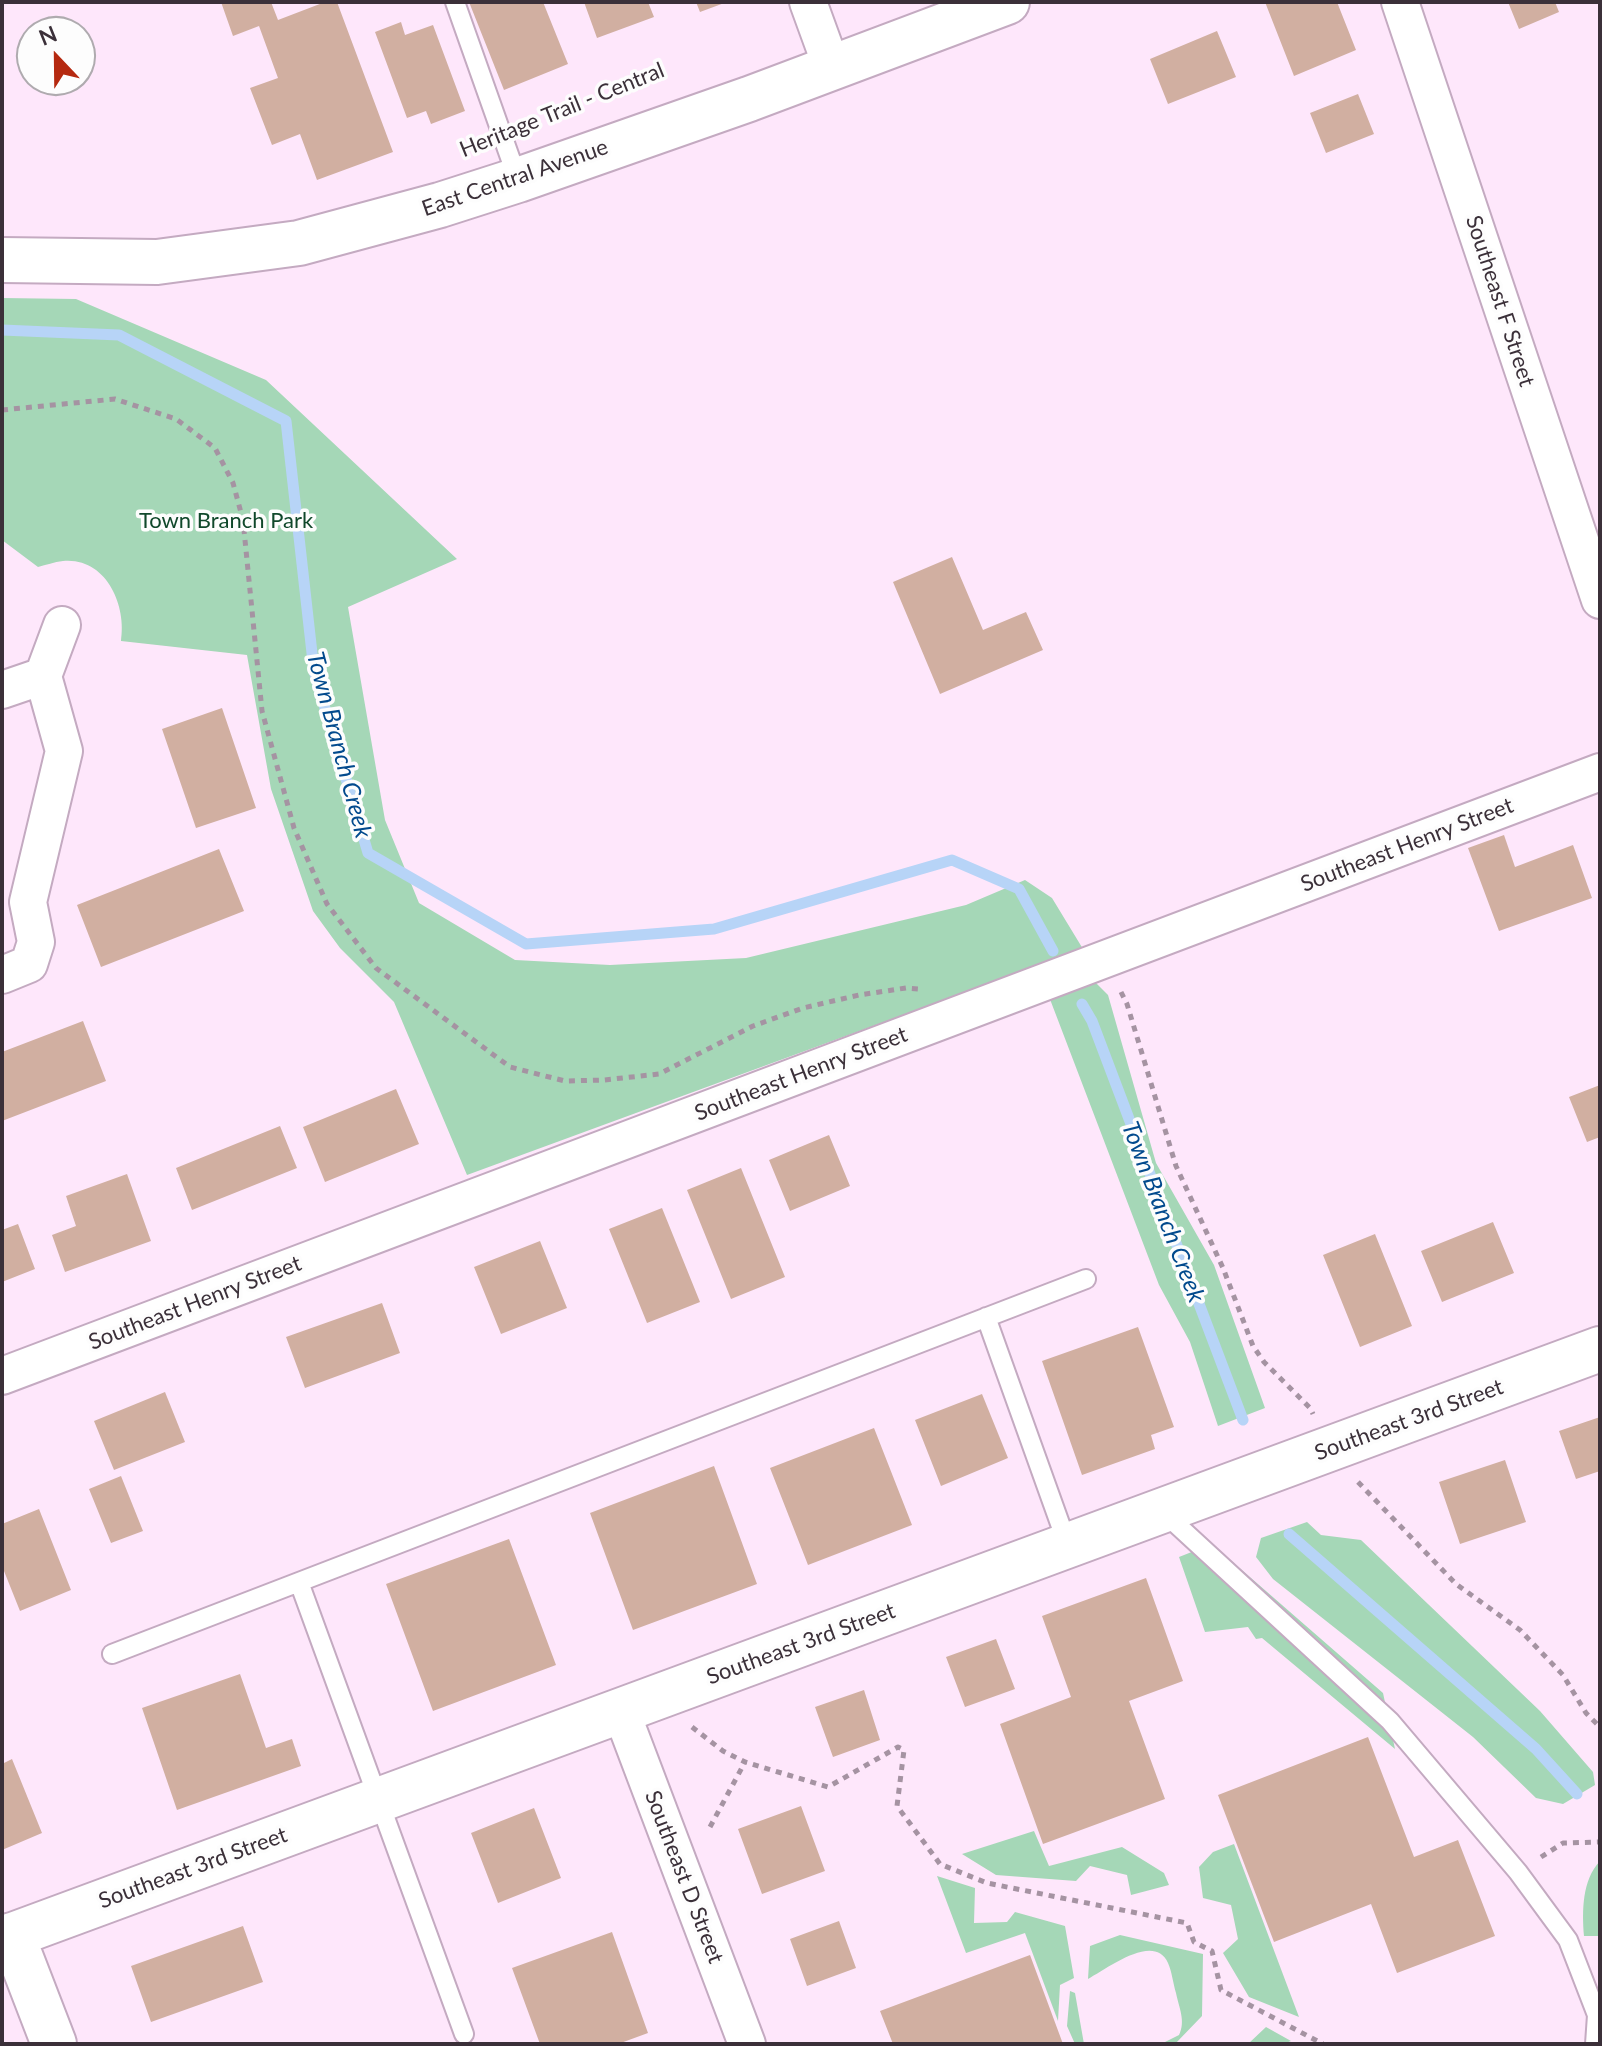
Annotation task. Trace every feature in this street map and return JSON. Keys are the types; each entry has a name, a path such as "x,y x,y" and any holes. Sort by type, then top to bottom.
{"street":[{"path":"808,2 832,68"},
{"name":"East Central Avenue","path":"2,260 157,262 299,243 440,205 518,180 1007,2"},
{"name":"Southeast F Street","path":"1400,2 1600,600"},
{"path":"2,975 29,964 36,942 28,902 64,751 43,676 62,625"},
{"path":"2,690 43,676"},
{"name":"Southeast Henry Street","path":"2,1376 1600,772"},
{"name":"Southeast 3rd Street","path":"7,1937 1600,1349"},
{"name":"Southeast D Street","path":"621,1711 747,2044"},
{"path":"7,1937 54,2044"}],"lane":[{"path":"455,2 518,180"},
{"path":"112,1654 1086,1279"},
{"path":"986,1317 1068,1546"},
{"path":"1162,1511 1390,1721 1518,1872 1568,1940 1597,2015 1595,2044"},
{"path":"299,1582 464,2034"}],"path":[{"path":"2,410 115,399 176,419 215,448 233,483 243,520 262,711 294,828 327,904 376,968 510,1067 565,1081 659,1074 753,1026 803,1008 859,995 920,989"},
{"path":"1085,967 1109,973 1127,1004 1176,1166 1223,1268 1253,1346 1315,1417"},
{"path":"1347,1473 1365,1487 1456,1584 1520,1630 1563,1675 1586,1713 1600,1727"},
{"path":"691,1726 723,1751 745,1762 828,1787 898,1747 904,1750 897,1806 940,1864 987,1883 1187,1923 1194,1942 1212,1951 1221,1990 1323,2044"},
{"path":"710,1827 745,1762"},
{"path":"1518,1872 1563,1843 1600,1842"}],"green space":[{"name":"Town Branch Park","path":"2,298 76,299 266,380 457,559 348,607 385,820 419,903 515,960 610,965 746,958 966,905 1025,880 1052,898 1083,949 467,1175 394,1002 340,948 313,911 271,789 247,655 121,641 121,613 117,599 102,575 78,562 63,561 38,567 2,540"},
{"path":"1090,977 1108,995 1156,1163 1214,1265 1265,1408 1218,1426 1190,1342 1159,1285 1048,994"},
{"path":"1307,1522 1321,1535 1361,1540 1540,1711 1593,1772 1595,1785 1563,1804 1536,1798 1473,1737 1273,1579 1256,1557 1261,1538"},
{"path":"1212,1544 1383,1693 1395,1749 1262,1638 1256,1639 1248,1627 1205,1632 1179,1557"},
{"path":"1034,1831 1049,1866 1122,1847 1164,1873 1169,1885 1131,1895 1127,1875 1090,1866 1076,1881 996,1875 962,1854"},
{"path":"1234,1844 1299,2017 1249,1997 1223,1953 1238,1939 1231,1905 1203,1898 1199,1867 1213,1852"},
{"path":"1600,1861 1600,1936 1584,1936 1586,1886"},
{"path":"937,1876 975,1888 974,1923 1007,1922 1015,1912 1065,1926 1074,1978 1060,1985 1058,2021 1025,1933 966,1953"},
{"path":"1120,1935 1203,1954 1202,2016 1175,2044 1161,2044 1179,2035 1182,2025 1171,1970 1161,1954 1152,1951 1130,1956 1088,1979 1090,1946"},
{"path":"1070,1991 1075,1993 1084,2044 1075,2044 1067,2026"},
{"path":"1266,2027 1291,2041 1283,2044 1248,2044"}],"building":[{"path":"221,2 271,2 278,20 325,2 337,2 393,152 317,180 300,134 272,145 250,88 278,78 259,26 233,36"},
{"path":"469,2 543,2 568,64 504,90"},
{"path":"584,2 648,2 654,17 597,38"},
{"path":"696,2 727,2 700,12"},
{"path":"1265,2 1337,2 1356,50 1294,76"},
{"path":"1508,2 1555,2 1559,12 1519,29"},
{"path":"401,22 405,35 433,25 465,111 431,124 426,111 407,118 375,32"},
{"path":"1217,31 1236,77 1168,104 1150,59"},
{"path":"1358,94 1374,134 1326,153 1310,113"},
{"path":"952,557 983,630 1026,612 1043,650 940,694 893,582"},
{"path":"222,708 256,808 196,828 162,729"},
{"path":"1504,835 1515,867 1573,845 1592,898 1499,931 1468,848"},
{"path":"219,849 244,911 101,967 77,905"},
{"path":"83,1021 106,1081 2,1121 2,1052"},
{"path":"1600,1085 1600,1137 1587,1142 1569,1097"},
{"path":"396,1089 419,1144 325,1182 303,1127"},
{"path":"280,1126 297,1168 192,1210 176,1168"},
{"path":"829,1135 850,1186 790,1211 769,1160"},
{"path":"741,1168 785,1277 731,1299 687,1190"},
{"path":"127,1174 151,1241 65,1272 52,1235 76,1226 66,1196"},
{"path":"662,1208 700,1302 647,1323 609,1229"},
{"path":"1493,1222 1514,1273 1442,1302 1421,1251"},
{"path":"18,1224 35,1269 2,1282 2,1230"},
{"path":"1375,1234 1412,1326 1360,1347 1323,1255"},
{"path":"540,1241 567,1308 501,1334 474,1267"},
{"path":"382,1303 400,1353 305,1388 286,1337"},
{"path":"1138,1327 1174,1427 1151,1435 1155,1449 1082,1475 1042,1361"},
{"path":"165,1392 185,1442 114,1470 94,1421"},
{"path":"982,1394 1008,1458 941,1486 915,1420"},
{"path":"1600,1417 1600,1471 1576,1479 1559,1431"},
{"path":"874,1428 912,1525 808,1565 770,1468"},
{"path":"1505,1460 1526,1522 1460,1544 1439,1482"},
{"path":"714,1466 757,1584 633,1630 590,1513"},
{"path":"121,1476 143,1531 111,1543 89,1489"},
{"path":"39,1509 71,1590 20,1611 2,1566 2,1524"},
{"path":"509,1539 556,1665 433,1711 386,1584"},
{"path":"1146,1578 1183,1681 1129,1701 1165,1799 1043,1844 1000,1724 1071,1697 1042,1616"},
{"path":"996,1639 1015,1689 965,1707 946,1657"},
{"path":"240,1674 266,1748 292,1739 301,1766 177,1810 142,1708"},
{"path":"864,1690 880,1740 833,1757 815,1707"},
{"path":"1368,1737 1414,1857 1458,1840 1495,1936 1397,1973 1371,1904 1274,1942 1218,1795"},
{"path":"12,1759 42,1833 2,1850 2,1764"},
{"path":"801,1806 825,1871 762,1894 738,1829"},
{"path":"534,1808 561,1878 498,1903 471,1833"},
{"path":"839,1921 856,1968 807,1986 790,1939"},
{"path":"243,1926 263,1982 151,2022 131,1966"},
{"path":"612,1932 648,2033 618,2044 540,2044 512,1968"},
{"path":"1030,1955 1063,2044 893,2044 880,2011"}],"waterway":[{"name":"Town Branch Creek","path":"2,330 119,335 286,421 314,671 368,853 526,944 714,929 952,860 1019,889 1053,951"},
{"name":"Town Branch Creek","path":"1082,1004 1092,1021 1243,1420"},
{"name":"Town Branch Creek","path":"1289,1534 1536,1749 1577,1794"}]}
